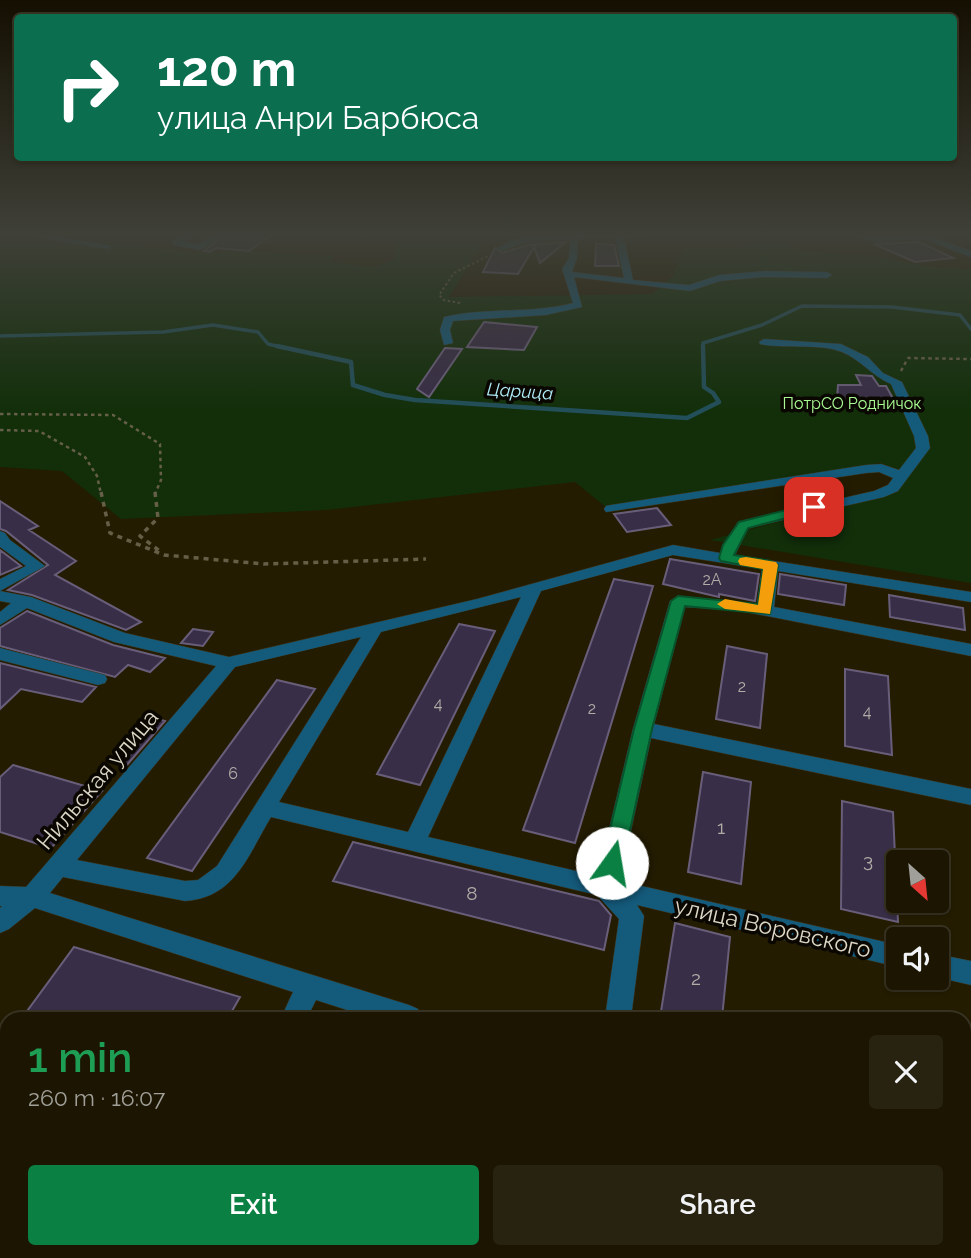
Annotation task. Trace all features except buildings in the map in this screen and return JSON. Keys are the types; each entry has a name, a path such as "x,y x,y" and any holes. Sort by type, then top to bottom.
{"street":[{"path":"448,343 445,330 448,319 473,312 563,310 578,305 575,294"},
{"path":"726,558 730,545 743,525 878,494 893,488 923,447 921,436 896,382 879,375 864,359 841,346 764,342"},
{"path":"611,509 866,469 881,468 901,476"},
{"path":"0,536 4,543 37,566 0,586"},
{"path":"0,596 25,601 120,638 229,663 534,588 673,550 971,597"},
{"path":"765,611 771,565"},
{"path":"414,843 534,588"},
{"path":"0,620 25,601"},
{"path":"619,1012 632,916 606,889 643,729 678,601 736,605 971,650"},
{"path":"58,866 184,891 203,890 225,873 375,628"},
{"path":"0,654 98,679"},
{"name":"Нильская улица","path":"0,922 32,897 229,663"},
{"path":"643,729 971,797"},
{"name":"улица Воровского","path":"263,807 886,953"},
{"path":"0,896 32,897 390,1012"},
{"path":"949,968 971,973"},
{"path":"297,1012 309,986"}],"path":[{"path":"440,294 444,300 464,303"},
{"path":"896,382 908,358 971,359"},
{"path":"0,414 113,415 160,444 161,480 153,495 158,517 140,536 164,555"},
{"path":"0,430 39,430 85,457 97,476 110,533 164,555 264,564 426,559"}],"green space":[{"name":"ПотрСО Родничок","path":"0,294 451,294 449,297 971,294 971,583 710,540 895,491 909,472 879,463 607,508 575,482 326,510 121,519 62,471 0,467"}],"waterway":[{"name":"Царица","path":"703,346 703,343 762,325 802,306 892,307 960,315 971,329"},
{"name":"Царица","path":"0,336 163,332 213,325 258,332 268,344 285,348"},
{"name":"Царица","path":"277,346 351,362 353,385 385,395 415,400 687,418 719,402 713,393 704,387 703,346"}],"slow traffic":[{"path":"725,604 765,611 771,565 746,561"}],"route":[{"path":"612,863 643,729 678,601 736,605 765,611 771,565 726,558 730,545 743,525 814,507"}]}
